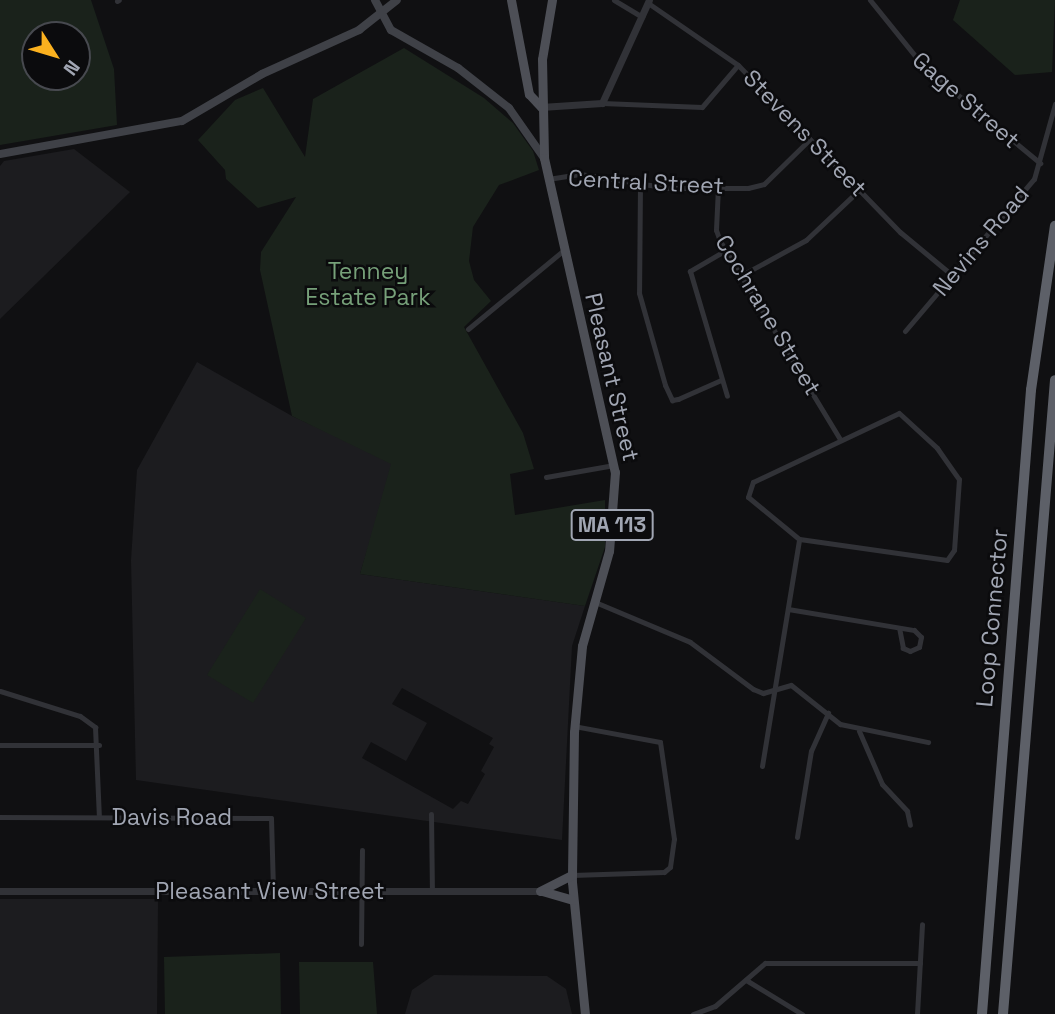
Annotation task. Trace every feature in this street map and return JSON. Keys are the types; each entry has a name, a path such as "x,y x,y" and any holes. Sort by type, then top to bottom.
{"highway":[{"name":"Loop Connector","path":"982,1014 1031,390 1055,226"},
{"name":"Loop Connector","path":"1003,1014 1055,380"}],"main road":[{"path":"375,0 381,15 400,36 483,86 509,108 544,158"},
{"path":"0,154 182,121 258,77 381,15 397,0"},
{"name":"MA 113","path":"511,0 529,94 541,107"},
{"name":"Pleasant Street","path":"552,0 542,59 544,158 614,465 609,551 578,668 574,726 572,875 585,1014"},
{"path":"540,891 572,875"},
{"path":"540,891 573,900"}],"street":[{"path":"614,0 642,17"},
{"name":"Gage Street","path":"870,0 924,67 1040,163"},
{"path":"603,103 649,1"},
{"name":"Stevens Street","path":"649,1 738,65 859,190 952,275"},
{"path":"541,107 586,103 702,107 738,65"},
{"name":"Nevins Road","path":"905,331 1034,178 1055,104"},
{"name":"Central Street","path":"548,179 580,174 639,184 718,187 764,184 810,139"},
{"path":"639,184 639,293 672,400 720,380"},
{"name":"Cochrane Street","path":"718,187 716,229 726,250 841,439"},
{"path":"742,275 806,240 859,190"},
{"path":"468,329 564,250"},
{"path":"726,250 690,271 720,380 727,396"},
{"path":"899,413 910,419 959,479 954,550 947,560 935,561 799,539 748,498 748,487 841,439 899,413"},
{"path":"546,477 614,465"},
{"path":"762,766 799,539"},
{"path":"595,603 690,642 753,689 763,693 791,685 840,724 859,731 928,742"},
{"path":"788,609 899,628 917,632 919,647 910,651 903,648 899,628"},
{"path":"0,691 87,719 98,733 99,817"},
{"path":"797,838 811,751 828,713"},
{"path":"572,875 664,872 670,867 674,839 660,742 574,726"},
{"path":"859,731 882,783 907,811 910,825"},
{"path":"0,745 99,744"},
{"path":"431,814 432,891"},
{"name":"Davis Road","path":"0,817 271,818 273,891"},
{"path":"361,944 362,850"},
{"name":"Pleasant View Street","path":"0,891 540,891"},
{"path":"917,1014 922,924"},
{"path":"693,1014 715,1006 758,967 774,962 920,962"},
{"path":"746,980 802,1014"}],"shaded area":[{"path":"74,149 130,192 0,319 0,166 4,161"},
{"path":"197,362 292,416 394,463 360,574 585,606 572,646 562,840 136,780 131,560 137,470","holes":["402,688 493,738 489,744 494,747 481,771 485,774 468,804 461,801 453,809 362,758 371,742 406,761 427,723 392,704"]},
{"path":"0,899 158,899 157,1014 0,1014"},
{"path":"434,975 547,976 566,989 572,1014 405,1014 412,990"}],"green space":[{"path":"0,0 91,0 114,69 117,125 0,145"},
{"path":"960,0 1055,0 1052,72 1015,75 953,20"},
{"name":"Tenney Estate Park","path":"404,48 484,98 513,123 533,151 539,170 499,185 473,227 469,261 474,280 491,301 464,327 523,433 534,469 510,474 515,515 605,500 605,547 585,606 360,574 391,464 292,416 260,270 261,252 296,197 258,208 226,179 225,170 198,140 235,100 263,88 305,157 313,99"},
{"path":"260,589 306,618 253,703 207,675"},
{"path":"280,953 281,1014 165,1014 164,957"},
{"path":"299,962 373,962 377,1014 300,1014"}]}
